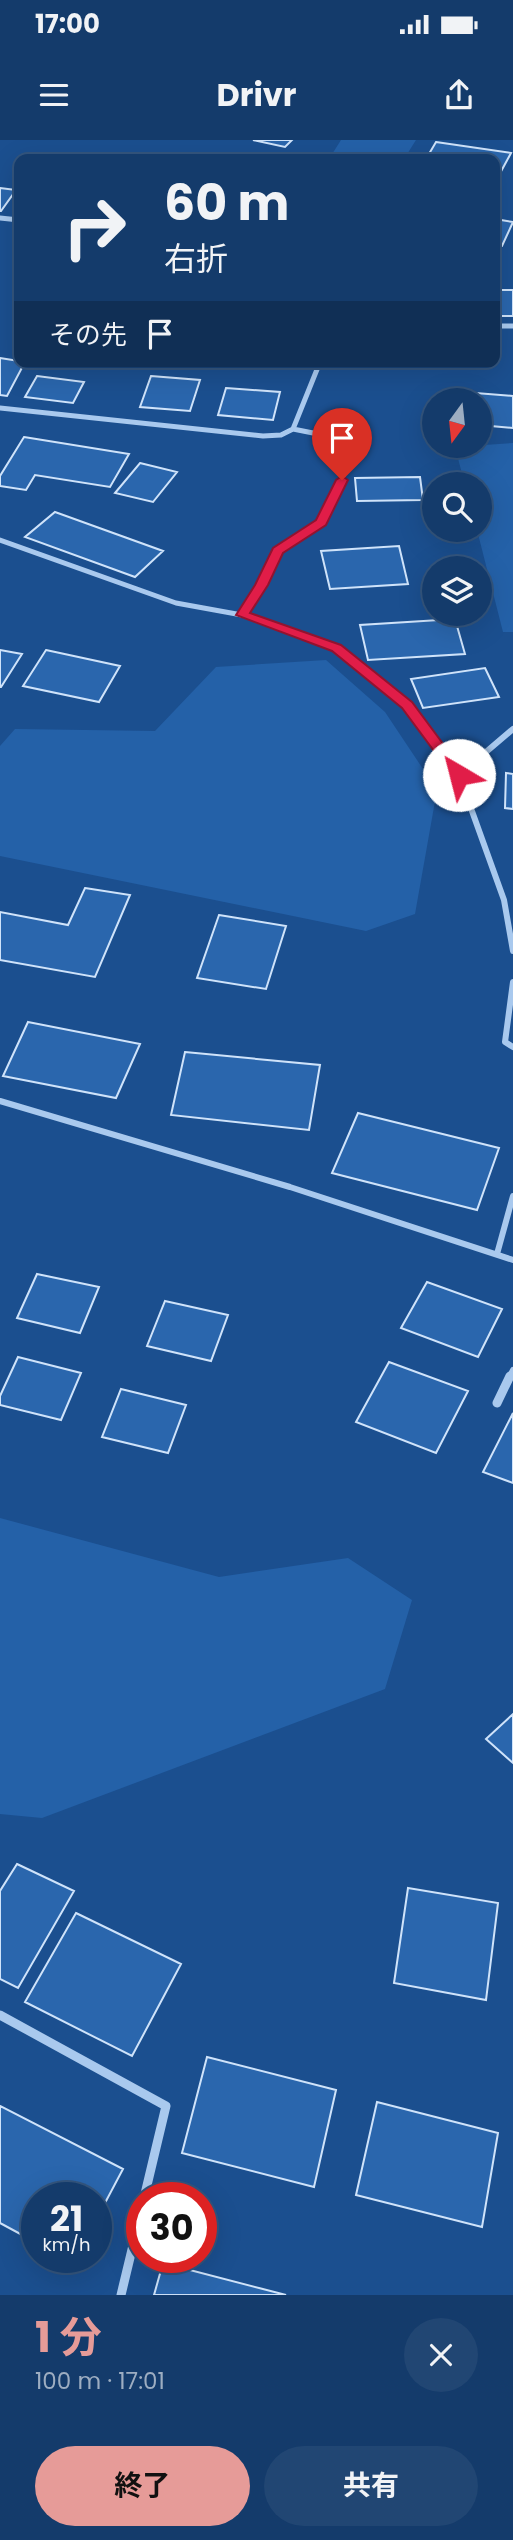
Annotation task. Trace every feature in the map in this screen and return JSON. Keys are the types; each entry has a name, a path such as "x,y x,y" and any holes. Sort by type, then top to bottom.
{"street":[{"path":"293,429 318,368"},
{"path":"0,408 262,436 281,435 293,429 323,435 349,452 342,480 321,522 277,551 261,585 242,615"},
{"path":"0,540 176,603 242,615 336,648 407,705 459,775 504,900 513,951"},
{"path":"459,775 513,729"},
{"path":"513,982 505,1042 513,1048"},
{"path":"0,1101 277,1183 513,1260"},
{"path":"497,1254 513,1196"},
{"path":"496,1403 513,1370"},
{"path":"0,2015 166,2106 148,2182"},
{"path":"121,2295 126,2273"}],"shaded area":[{"path":"341,140 416,140 407,154 332,154"},
{"path":"513,443 513,632 503,632 492,589 492,556 484,556 480,542 492,542 492,472 462,472 458,458 492,458 492,444"},
{"path":"326,660 385,712 437,790 415,914 366,931 0,856 0,746 15,729 155,731 216,667"},
{"path":"0,1518 219,1577 348,1558 412,1600 385,1689 42,1818 0,1814"}],"building":[{"path":"253,140 292,140 285,147"},
{"path":"436,142 511,153 500,173 500,154 429,154"},
{"path":"0,188 14,190 14,193 0,211"},
{"path":"500,220 513,222 502,246"},
{"path":"500,290 513,290 513,316 500,316"},
{"path":"0,358 14,360 14,368 22,368 7,396 0,395"},
{"path":"37,376 84,382 73,403 25,397"},
{"path":"151,376 200,380 190,411 140,407"},
{"path":"226,388 280,392 273,420 218,415"},
{"path":"492,394 513,396 513,428 492,426"},
{"path":"24,437 129,454 110,487 35,475 26,490 0,486 0,476"},
{"path":"140,463 177,472 153,502 115,493"},
{"path":"420,477 422,500 357,501 355,478"},
{"path":"55,512 163,551 135,577 25,537"},
{"path":"399,546 408,584 330,589 321,551"},
{"path":"422,621 422,626 457,626 465,654 368,660 360,625"},
{"path":"0,650 22,654 1,687 0,687"},
{"path":"46,650 120,666 99,702 23,686"},
{"path":"485,668 499,697 423,708 411,679"},
{"path":"506,773 513,774 513,809 505,808"},
{"path":"85,888 130,895 95,977 0,960 0,912 68,925"},
{"path":"219,915 286,926 266,989 197,978"},
{"path":"28,1022 140,1044 116,1098 3,1076"},
{"path":"185,1052 320,1065 309,1130 171,1115"},
{"path":"358,1113 499,1148 477,1210 332,1173"},
{"path":"37,1274 99,1287 80,1333 17,1318"},
{"path":"427,1282 502,1309 478,1357 401,1328"},
{"path":"165,1301 228,1315 211,1361 147,1346"},
{"path":"18,1357 81,1373 61,1420 0,1405 0,1396"},
{"path":"389,1362 468,1391 436,1453 356,1422"},
{"path":"121,1389 186,1405 168,1453 102,1437"},
{"path":"513,1413 513,1483 483,1472"},
{"path":"513,1714 513,1763 486,1739"},
{"path":"17,1864 74,1891 18,1988 0,1979 0,1891"},
{"path":"408,1888 498,1903 486,2000 394,1983"},
{"path":"76,1913 181,1964 132,2056 25,2002"},
{"path":"207,2057 336,2090 314,2187 182,2153"},
{"path":"377,2102 498,2133 482,2227 356,2195"},
{"path":"0,2106 123,2169 112,2190 112,2182 21,2182 21,2234 0,2223"},
{"path":"160,2273 201,2273 286,2295 154,2295"}],"route":[{"path":"342,480 321,522 277,551 261,585 242,615 336,648 407,705 459,775"}]}
